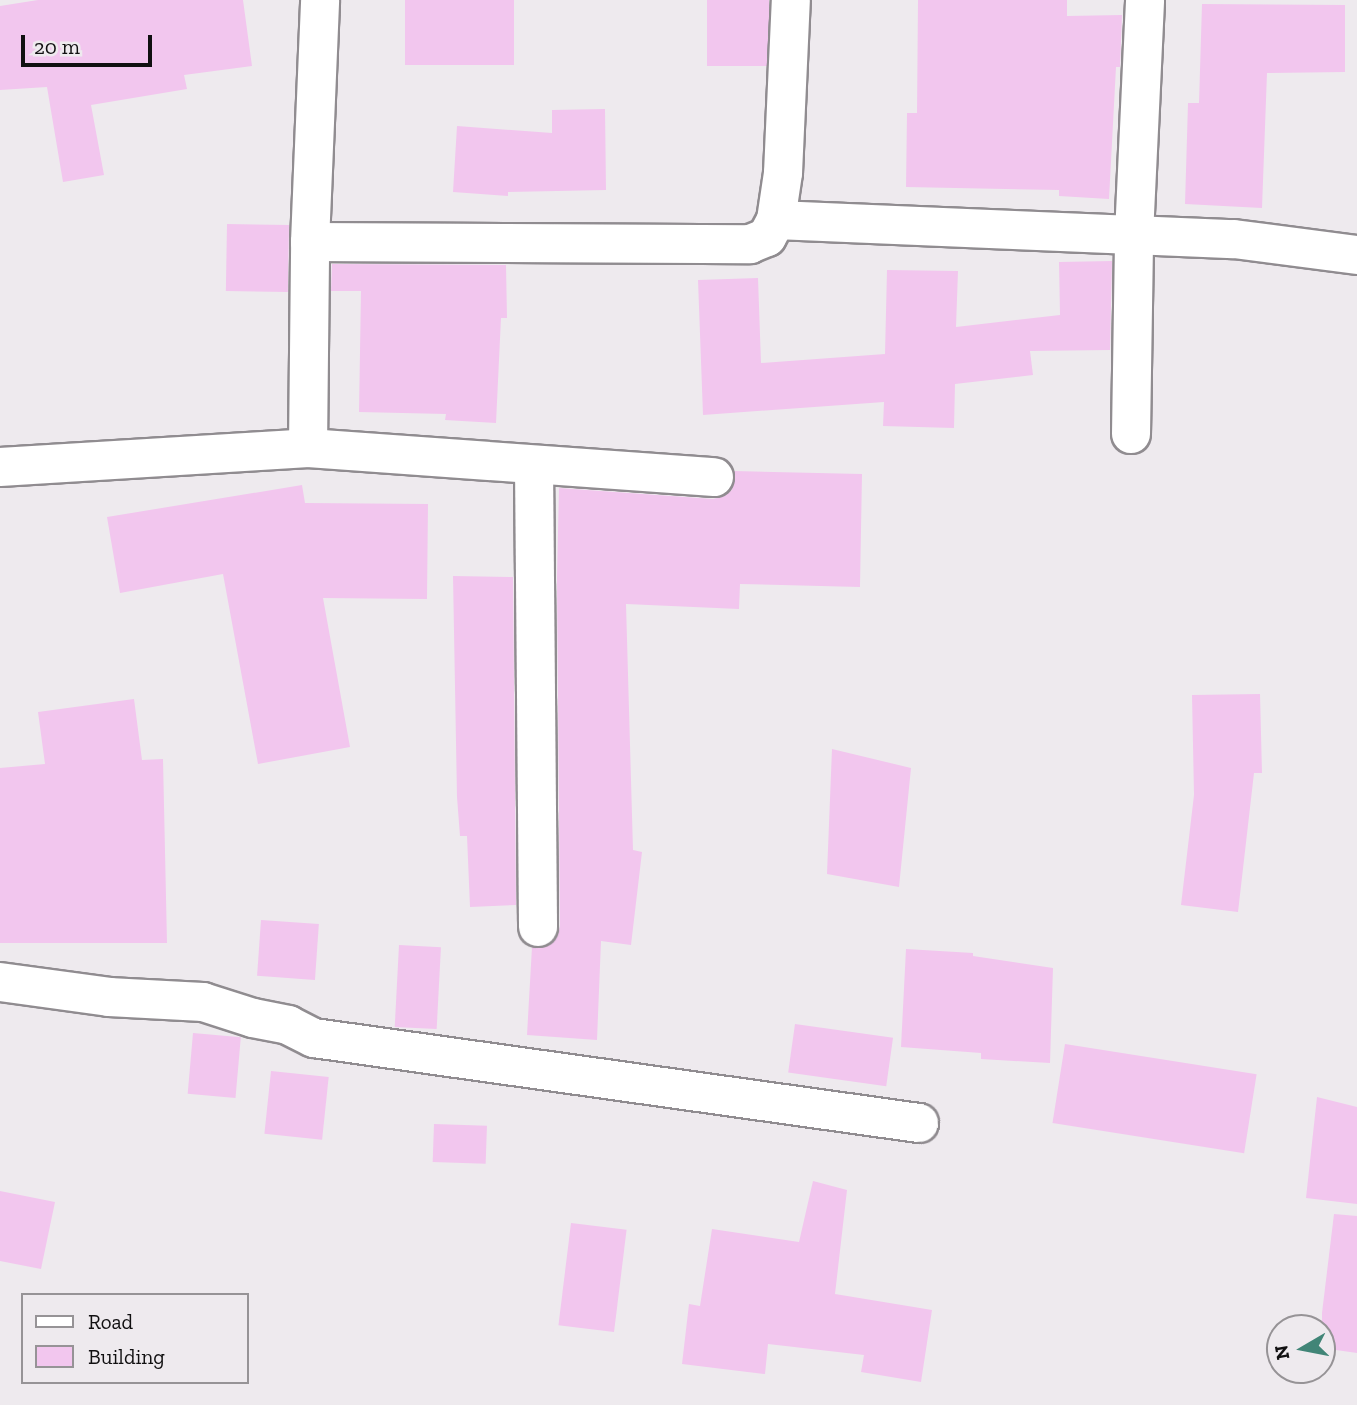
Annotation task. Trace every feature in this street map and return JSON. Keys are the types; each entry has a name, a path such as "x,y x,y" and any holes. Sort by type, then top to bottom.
{"street":[{"path":"308,448 310,242 320,0"},
{"path":"310,242 750,244 767,237 776,220 783,173 791,0"},
{"path":"1131,434 1134,234 1145,0"},
{"path":"776,220 1234,239 1357,255"},
{"path":"0,467 308,448 714,477"},
{"path":"534,466 538,927"},
{"path":"0,982 109,997 203,1002 253,1018 288,1025 314,1038 919,1123"}],"building":[{"path":"38,0 243,0 252,66 184,75 187,89 91,105 104,175 63,182 47,87 0,90 0,6"},
{"path":"405,0 514,0 514,65 405,65"},
{"path":"707,0 769,0 769,66 707,66"},
{"path":"918,0 1067,0 1067,16 1122,15 1120,67 1116,67 1109,199 1059,196 1059,190 906,187 907,113 917,113"},
{"path":"1202,4 1345,5 1345,72 1267,73 1262,208 1185,204 1188,103 1199,103"},
{"path":"605,109 606,190 508,192 508,196 453,192 457,126 552,133 552,110"},
{"path":"227,224 289,225 288,292 226,291"},
{"path":"1112,261 1110,350 1030,351 1033,375 955,384 954,428 883,426 884,402 703,415 698,280 758,278 761,363 885,354 887,270 958,271 956,327 1060,315 1059,262"},
{"path":"332,264 506,265 507,318 501,318 496,423 445,420 446,414 359,412 361,291 331,291"},
{"path":"734,471 862,474 860,587 740,584 739,609 626,604 633,850 642,852 631,945 601,941 597,1040 527,1035 532,947 550,945 557,937 560,927 557,577 559,488 713,499 732,490"},
{"path":"302,485 305,503 428,504 427,599 323,598 350,747 258,764 223,574 120,593 107,517"},
{"path":"453,576 513,577 516,905 470,907 467,836 460,836 457,797"},
{"path":"1260,694 1262,773 1254,773 1238,912 1181,905 1194,795 1192,695"},
{"path":"134,699 142,760 163,759 167,943 0,943 0,768 45,764 38,712"},
{"path":"832,749 911,768 899,887 827,874"},
{"path":"261,920 319,924 315,980 257,976"},
{"path":"399,945 441,947 437,1029 395,1027"},
{"path":"906,949 973,953 973,956 1053,968 1050,1063 981,1059 981,1053 901,1047"},
{"path":"795,1024 893,1038 886,1086 788,1073"},
{"path":"193,1033 241,1037 236,1098 188,1094"},
{"path":"1065,1044 1257,1074 1244,1153 1052,1123"},
{"path":"271,1071 329,1077 322,1140 264,1134"},
{"path":"1317,1097 1357,1107 1357,1204 1306,1198"},
{"path":"434,1124 487,1126 486,1164 433,1162"},
{"path":"813,1181 847,1190 835,1294 932,1310 921,1382 861,1372 864,1355 768,1344 765,1374 682,1364 689,1304 700,1306 712,1229 799,1242"},
{"path":"0,1191 55,1202 41,1269 0,1261"},
{"path":"1334,1214 1357,1216 1357,1353 1336,1350 1336,1314 1322,1313"},
{"path":"571,1223 627,1230 614,1332 558,1325"}]}
